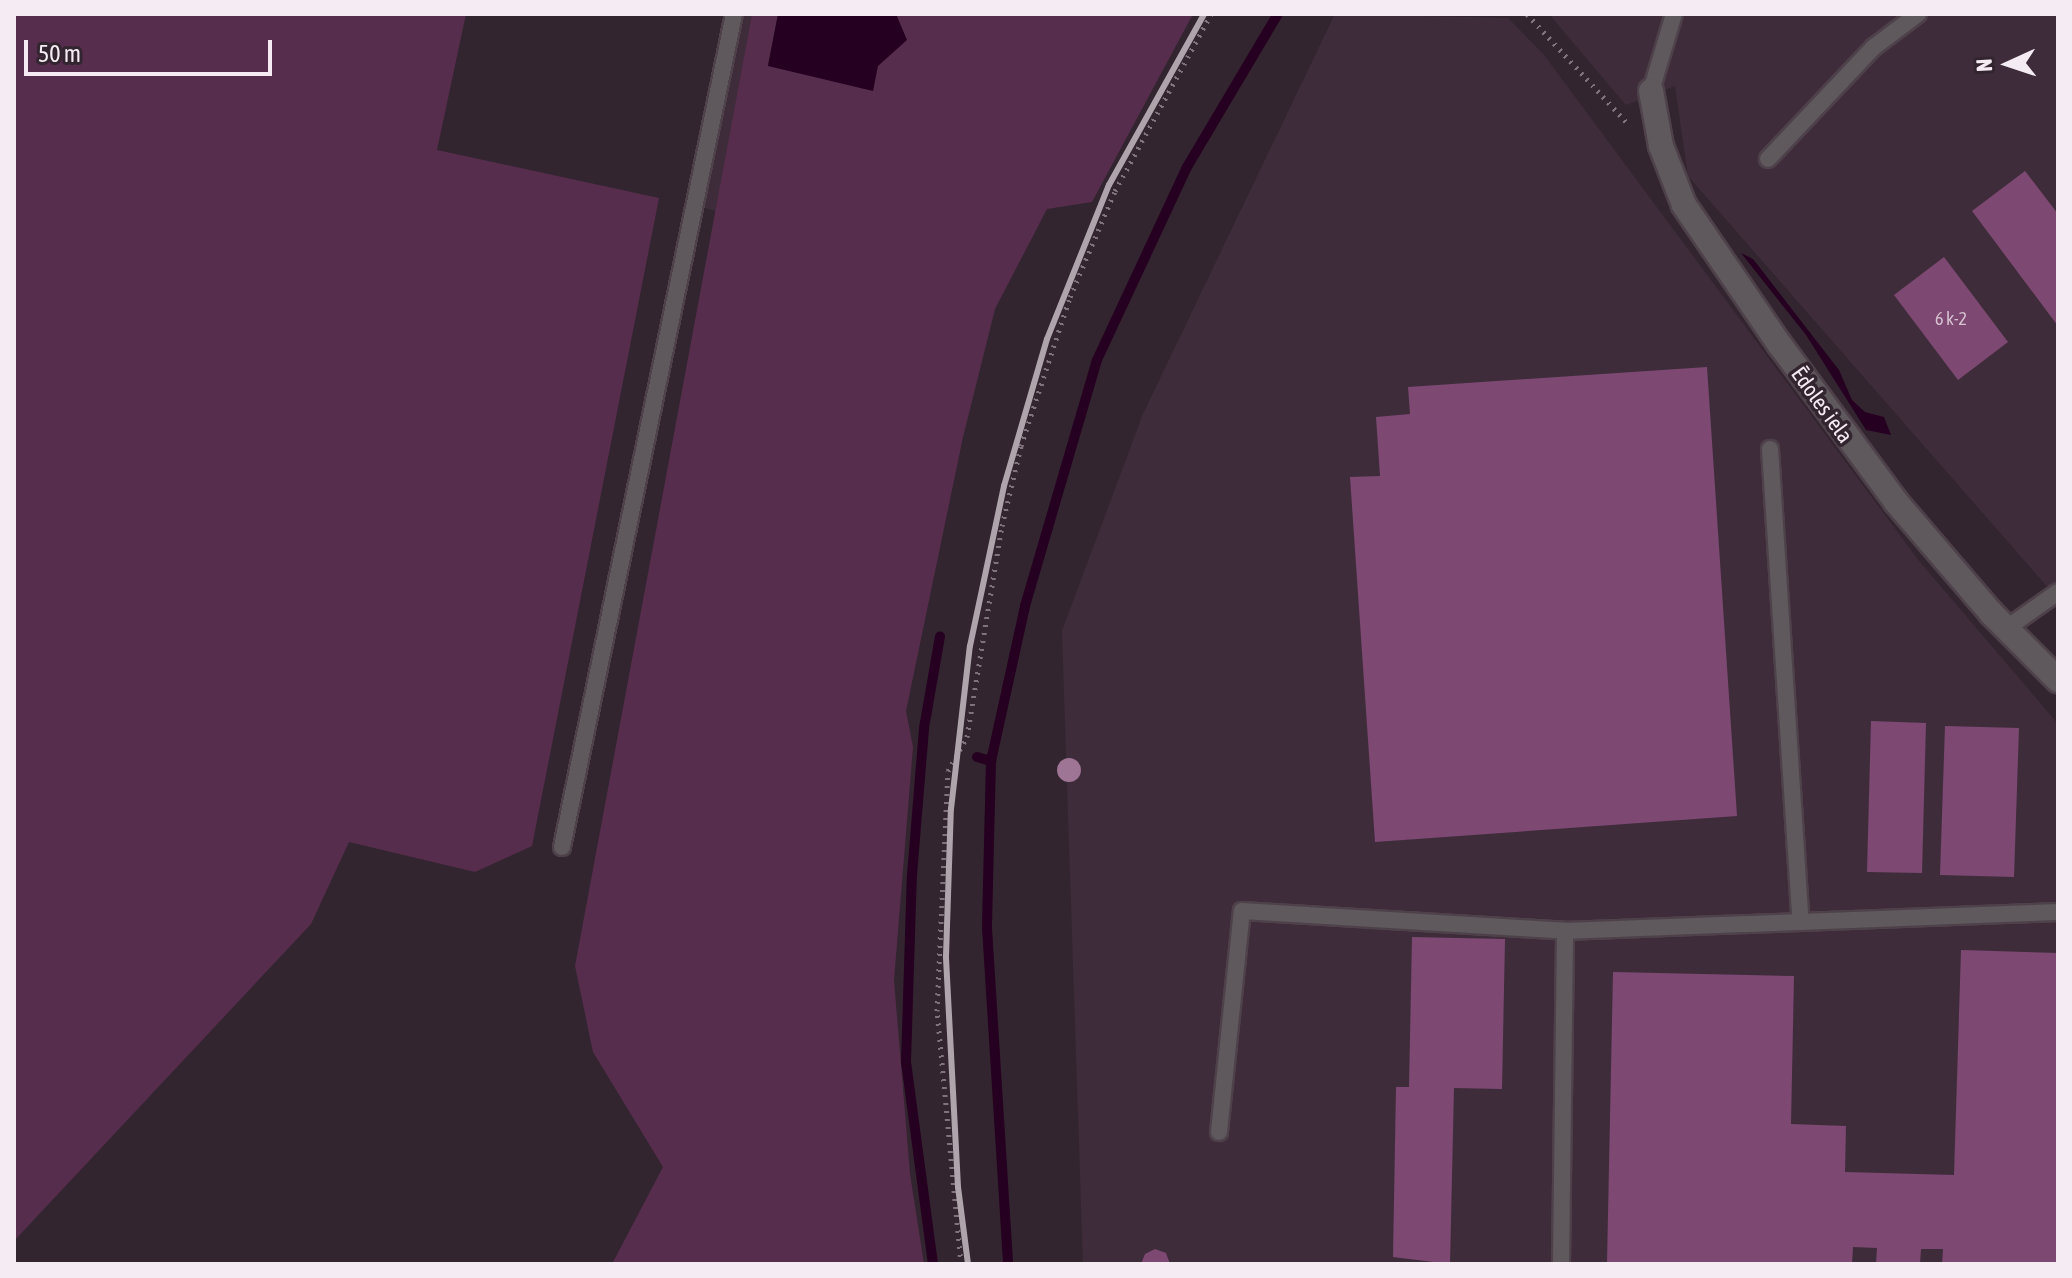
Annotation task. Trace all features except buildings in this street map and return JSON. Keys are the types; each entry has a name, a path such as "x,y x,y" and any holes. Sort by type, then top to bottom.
{"street":[{"name":"Ēdoles iela","path":"1651,91 1661,146 1684,205 1780,345 1860,457 2007,628 2058,680"}],"lane":[{"path":"562,847 734,14"},
{"path":"1651,91 1674,14"},
{"path":"1768,159 1874,47 1918,14"},
{"path":"1770,449 1801,922"},
{"path":"2007,628 2058,592"},
{"path":"1219,1132 1242,911 1565,931 2058,912"},
{"path":"1561,1264 1565,931"}],"path":[{"path":"961,1264 937,1011 948,771 967,737 1002,526 1021,446 1070,297 1115,191 1211,14"},
{"path":"1527,14 1566,51 1625,123 1661,146"}],"shaded area":[{"path":"14,14 466,14 437,150 659,198 532,846 475,872 349,842 311,924 14,1241"},
{"path":"716,14 752,14 716,211 694,205 732,16"},
{"path":"752,14 778,14 768,65 873,90 877,66 901,40 896,14 1193,14 1092,202 1047,209 995,309 963,437 906,711 913,747 894,980 910,1174 924,1264 612,1264 663,1167 593,1052 575,966"},
{"path":"778,14 896,14 907,40 878,66 873,91 768,66"},
{"path":"1335,14 1508,18 1544,55 1919,561 2058,724 2058,1264 1083,1264 1062,631 1143,414"},
{"path":"1549,14 2058,14 2058,599 1688,176 1675,86 1626,105"},
{"path":"1741,253 1753,259 1839,370 1852,400 1865,412 1884,417 1891,435 1866,430 1806,335"}],"waterway":[{"path":"991,761 1025,606 1097,360 1187,167 1278,14"},
{"path":"933,1264 906,1062 912,875 924,728 940,636"},
{"path":"977,757 991,761 987,928 1008,1264"}],"railway":[{"path":"968,1264 958,1187 946,956 951,809 970,646 1004,486 1047,339 1109,185 1204,14"}]}
